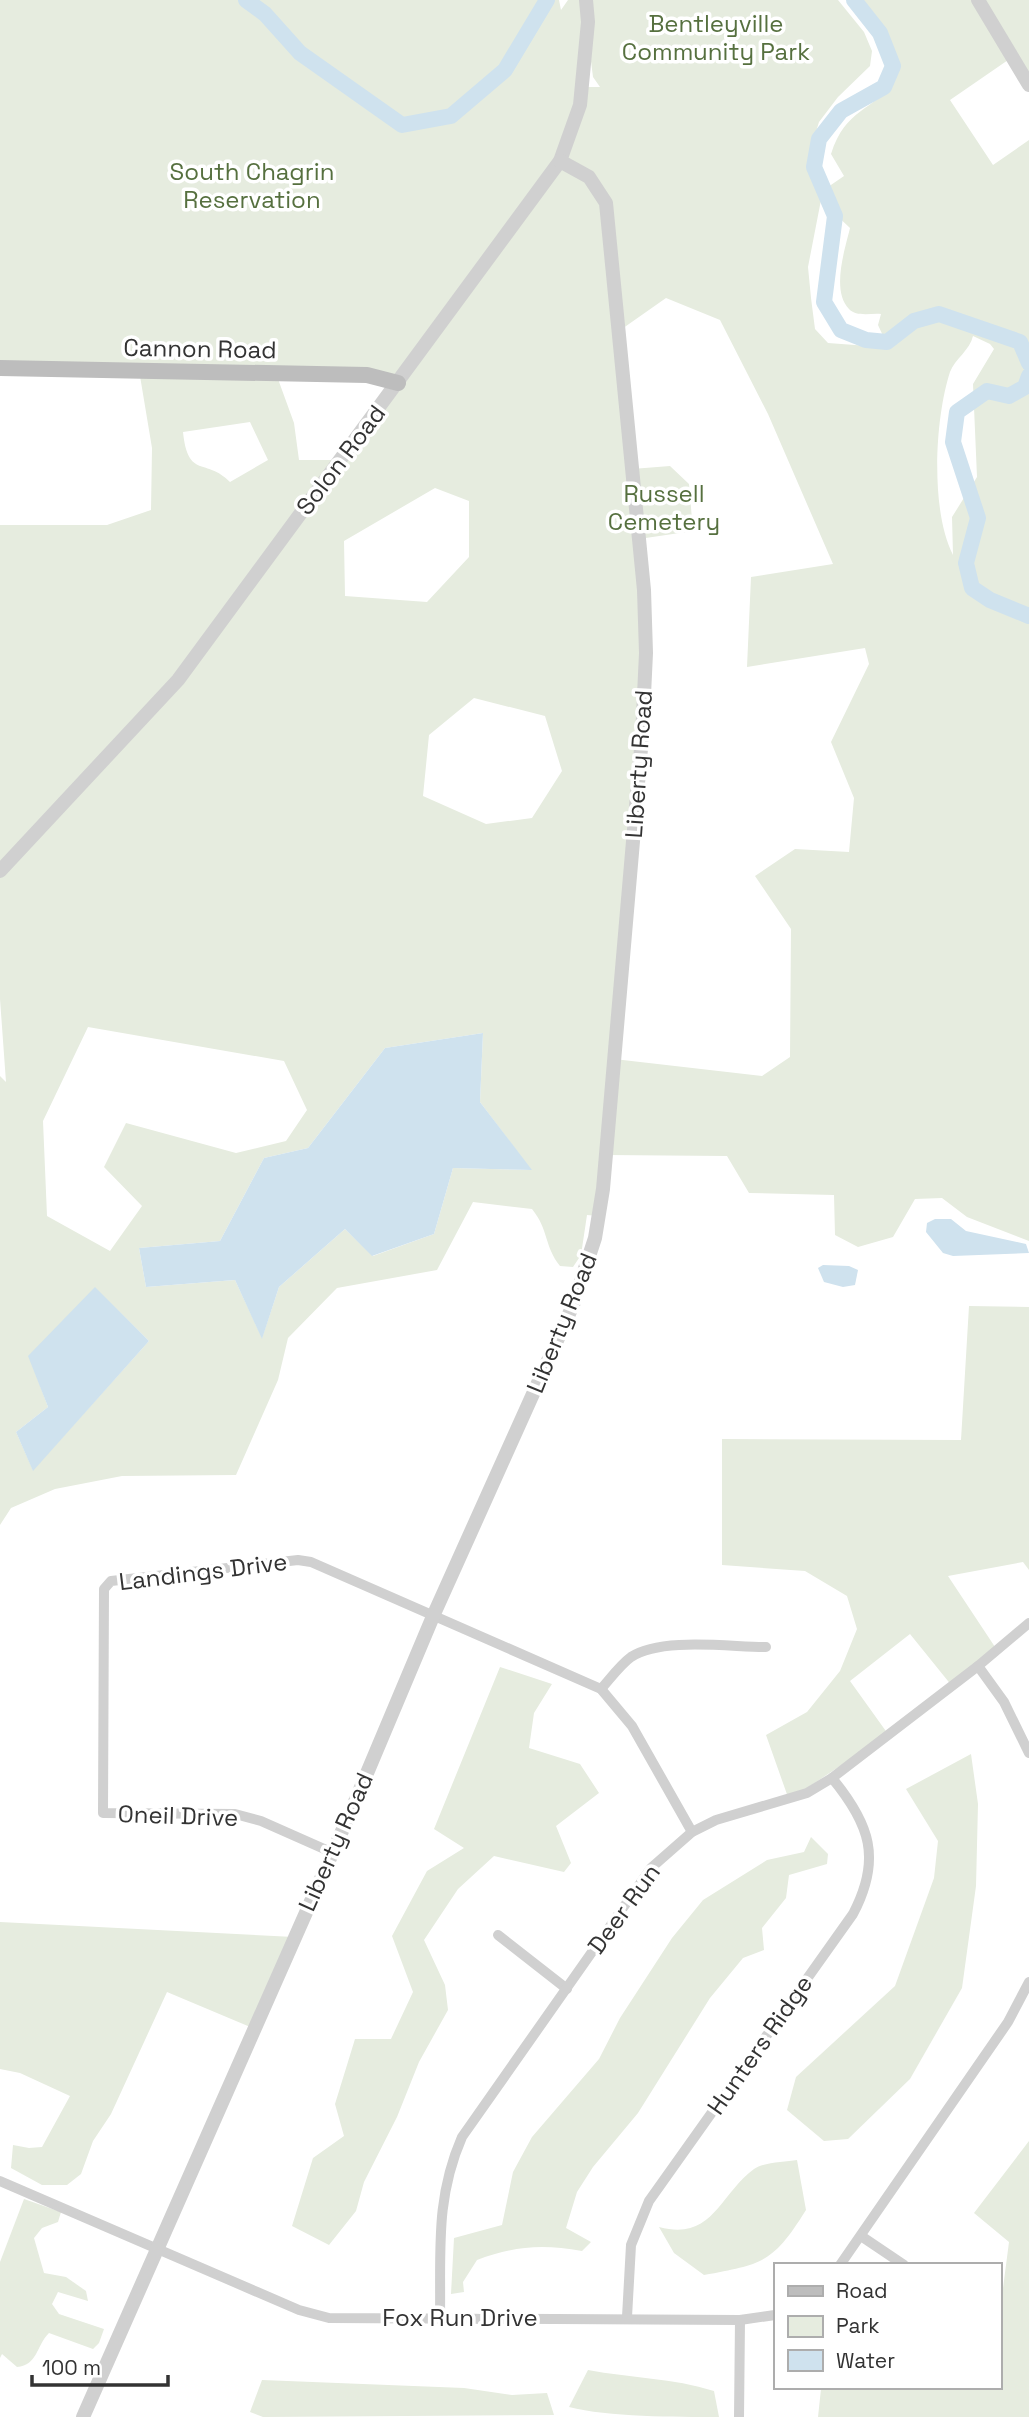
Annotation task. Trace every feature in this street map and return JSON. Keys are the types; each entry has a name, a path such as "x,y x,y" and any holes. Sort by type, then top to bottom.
{"main road":[{"name":"Cannon Road","path":"0,368 368,374 398,383"}],"street":[{"name":"Solon Road","path":"0,871 178,680 560,161 580,105 588,22 586,0"},
{"path":"978,0 1029,85"},
{"name":"Liberty Road","path":"83,2417 434,1614 573,1305 595,1238 603,1189 642,737 646,653 644,590 606,203 589,177 560,161"},
{"name":"Landings Drive","path":"103,1813 104,1589 111,1581 298,1560 311,1562 601,1689"},
{"name":"Deer Run","path":"440,2318 442,2196 450,2165 462,2137 651,1868 692,1832 716,1820 807,1793 832,1778 978,1666 1029,1623"},
{"path":"692,1832 632,1726 601,1689 630,1658 646,1650 663,1646 766,1647"},
{"path":"978,1666 1004,1702 1029,1753"},
{"name":"Hunters Ridge","path":"627,2317 631,2245 649,2201 853,1914 866,1889 870,1867 865,1828 853,1803 832,1778"},
{"name":"Oneil Drive","path":"103,1813 235,1814 261,1821 331,1852"},
{"path":"498,1935 568,1989"},
{"path":"841,2263 1008,2022 1029,1982"},
{"name":"Fox Run Drive","path":"0,2181 299,2310 329,2318 627,2317 740,2320 774,2315"},
{"path":"861,2236 901,2263"},
{"path":"740,2320 740,2415"}],"green space":[{"path":"0,0 559,0 561,10 568,0 838,0 864,32 872,51 870,66 838,97 819,122 808,157 821,200 808,267 815,329 828,343 868,346 884,338 878,325 881,314 852,311 841,292 841,270 850,228 833,212 828,187 844,176 831,154 844,127 895,80 883,42 856,0 1029,0 1029,85 1011,58 950,100 993,165 1029,140 1029,1241 967,1217 942,1198 915,1199 893,1237 858,1247 835,1235 834,1195 749,1193 727,1156 606,1155 599,1216 587,1215 581,1255 573,1267 560,1266 555,1259 532,1209 473,1202 437,1270 337,1288 288,1338 278,1380 236,1475 122,1476 55,1489 11,1508 0,1525 0,1076 6,1082 0,999 0,525 107,525 151,510 152,448 140,376 278,379 294,423 299,460 341,460 398,384 367,375 0,368","holes":["587,30 593,77 600,87 582,87","666,298 720,320 768,414 833,564 751,577 747,667 865,648 869,664 831,742 854,798 849,852 795,849 755,876 791,929 790,1057 762,1076 614,1059 643,734 643,604 639,539 693,531 689,484 670,466 632,469 619,331","973,336 990,344 994,349 973,384 977,477 952,517 953,555 941,514 938,438 950,372","250,422 268,460 230,482 213,470 199,466 189,457 183,432","435,488 469,501 469,557 427,602 345,596 344,541","474,698 545,716 562,771 532,818 486,824 423,796 429,735","88,1027 284,1061 307,1110 286,1141 236,1153 126,1123 104,1167 142,1206 110,1251 47,1216 43,1121","483,1033 480,1102 531,1170 453,1168 434,1234 373,1256 345,1229 279,1287 262,1338 235,1280 146,1287 139,1248 220,1241 264,1158 308,1148 385,1048","95,1288 149,1341 33,1470 16,1432 48,1407 29,1356"]},
{"path":"969,1306 1029,1307 1029,1570 1023,1562 948,1576 997,1650 952,1686 910,1634 850,1681 888,1734 789,1800 766,1735 807,1712 840,1671 857,1629 847,1596 805,1571 722,1565 722,1439 961,1440"},
{"path":"500,1667 552,1684 534,1713 529,1748 580,1764 599,1793 556,1826 571,1863 564,1872 494,1856 458,1889 424,1940 445,1985 448,2010 419,2062 397,2117 364,2182 356,2211 329,2245 292,2226 313,2158 344,2136 335,2104 355,2039 391,2039 413,1992 392,1936 427,1871 464,1848 434,1829"},
{"path":"971,1754 978,1804 976,1886 962,1988 910,2079 848,2139 824,2141 787,2110 796,2077 895,1986 934,1878 938,1841 906,1789"},
{"path":"811,1837 828,1854 827,1864 789,1875 786,1898 762,1928 764,1950 743,1958 710,1998 638,2113 593,2167 577,2192 566,2228 591,2242 582,2251 554,2247 529,2248 477,2260 463,2282 464,2292 451,2294 454,2238 502,2225 513,2172 532,2137 599,2059 620,2018 672,1938 703,1900 767,1860 804,1852"},
{"path":"0,1922 294,1937 255,2029 167,1992 111,2114 93,2141 81,2174 67,2185 42,2185 11,2168 13,2145 42,2147 70,2096 20,2073 0,2069"},
{"path":"1029,2141 1029,2417 818,2417 821,2389 1001,2389 1001,2304 1009,2242 974,2213"},
{"path":"797,2160 806,2210 775,2251 754,2264 704,2275 674,2253 659,2227 677,2230 692,2228 713,2213 754,2169"},
{"path":"24,2199 61,2212 58,2222 42,2228 34,2238 44,2273 66,2277 86,2291 88,2301 58,2292 52,2304 59,2314 104,2329 99,2343 93,2349 49,2333 33,2359 17,2367 2,2354 0,2358 0,2262"},
{"path":"588,2370 683,2383 714,2391 719,2417 622,2415 569,2407"},
{"path":"262,2380 464,2388 512,2395 547,2393 554,2415 263,2417 250,2412"}],"water":[{"path":"483,1033 480,1102 532,1170 453,1168 434,1234 372,1256 345,1229 279,1287 262,1339 235,1280 146,1287 139,1248 220,1241 264,1158 308,1148 385,1048"},
{"path":"935,1219 951,1219 966,1231 1026,1244 1029,1253 953,1256 943,1253 926,1232 927,1223"},
{"path":"823,1265 849,1266 858,1270 855,1285 843,1287 824,1282 818,1268"},
{"path":"95,1287 149,1341 33,1471 16,1432 48,1407 28,1356"}],"waterway":[{"path":"246,0 265,14 300,53 402,125 451,116 505,70 547,0"},
{"path":"854,0 880,33 893,66 884,87 841,111 819,139 814,167 835,216 824,302 841,330 866,340 887,342 914,321 939,314 1020,342 1029,363"},
{"path":"1029,376 1025,387 1009,396 987,391 957,412 953,442 978,518 966,563 972,588 990,600 1029,616"}],"park label":[{"name":"Bentleyville Community Park","path":"716,38"},
{"name":"South Chagrin Reservation","path":"252,186"},
{"name":"Russell Cemetery","path":"664,508"}]}
